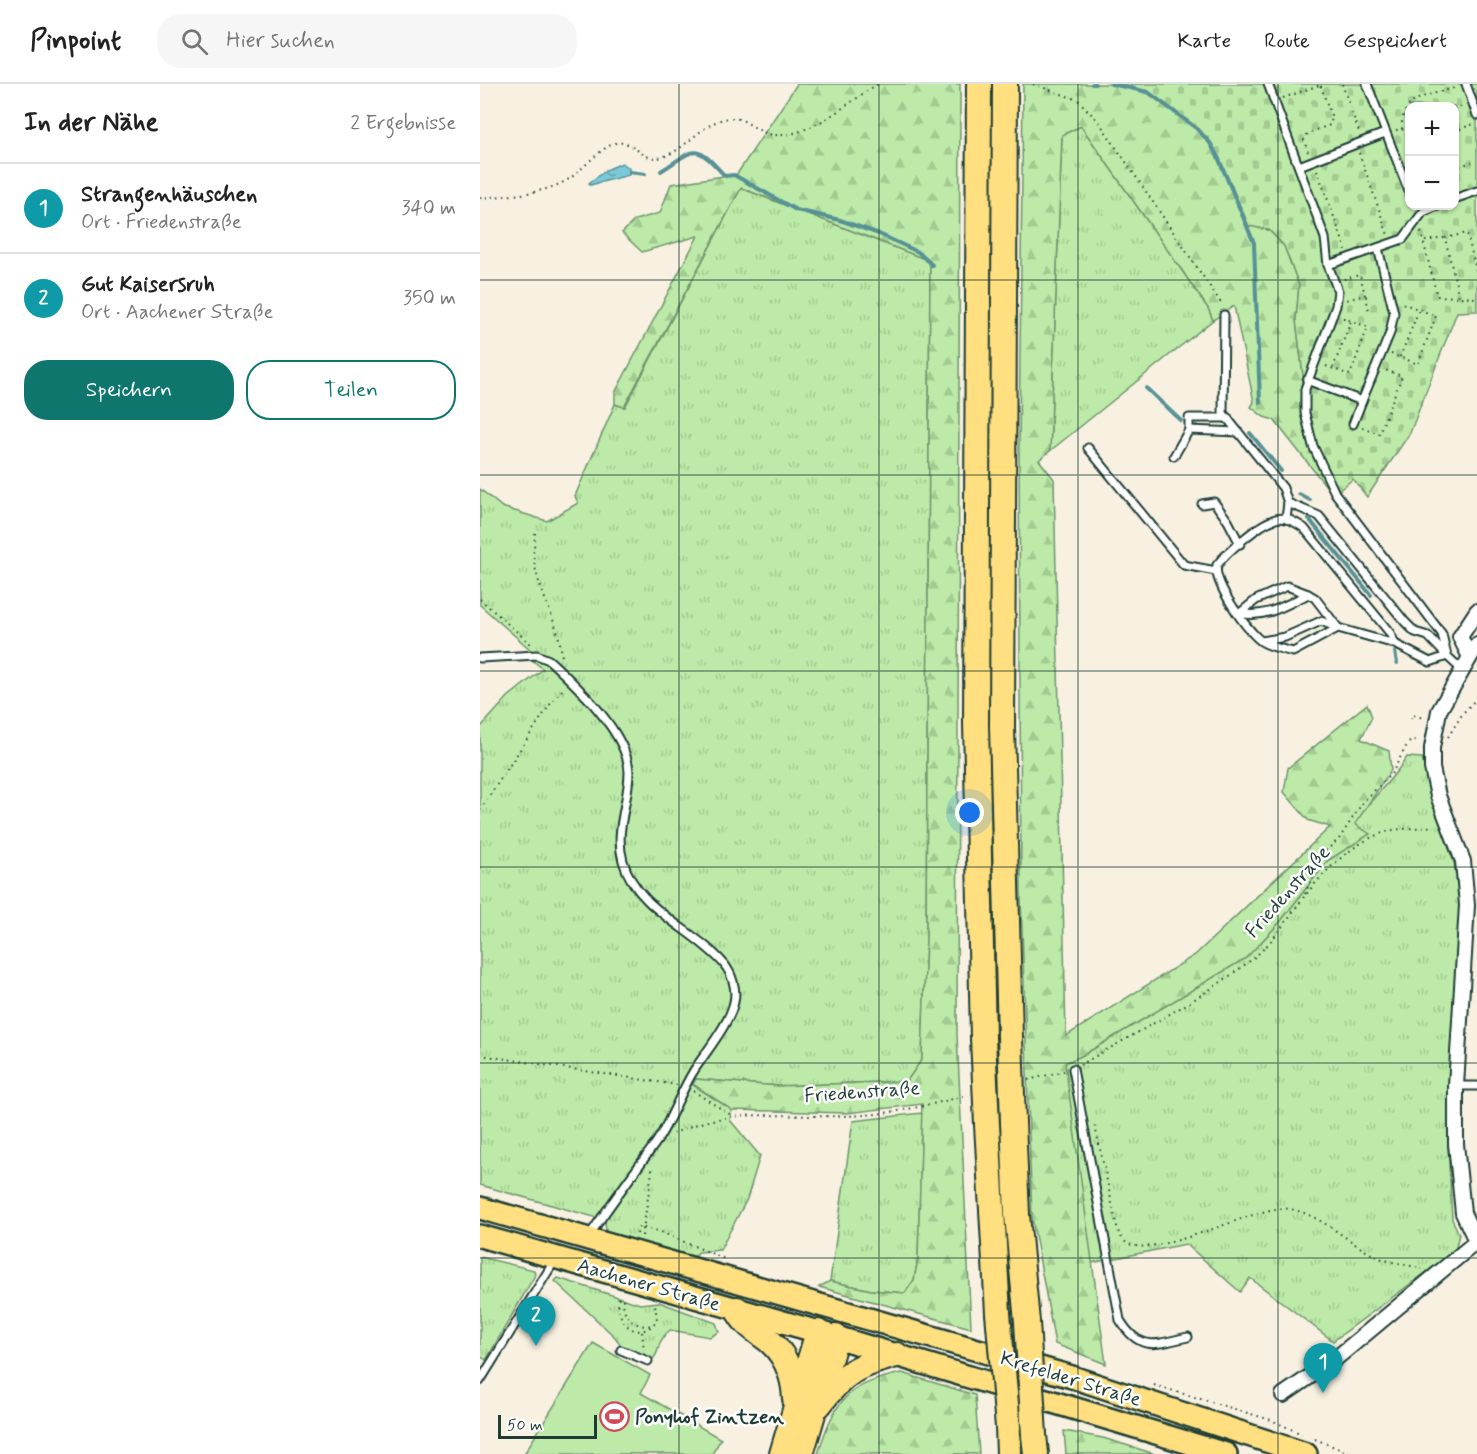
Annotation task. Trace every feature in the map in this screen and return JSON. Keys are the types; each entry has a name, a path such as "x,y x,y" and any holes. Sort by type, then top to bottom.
{"highway":[{"path":"979,91 976,723 983,1038 998,1314 1008,1443"},
{"path":"1005,91 1002,728 1017,1215 1035,1444"},
{"path":"737,1309 744,1324 765,1337 786,1362 804,1411 801,1454"},
{"path":"782,1454 804,1411 827,1334"},
{"path":"804,1411 828,1394 862,1364 897,1355"}],"main road":[{"name":"Aachener Straße","path":"480,1208 812,1302"},
{"name":"Aachener Straße","path":"480,1236 827,1334"},
{"path":"556,1257 587,1238"},
{"name":"Krefelder Straße","path":"812,1302 1072,1377 1306,1454"},
{"path":"827,1334 834,1308"},
{"name":"Krefelder Straße","path":"827,1334 1226,1454"}],"street":[{"path":"1470,657 1460,637 1477,611"},
{"path":"1283,1395 1334,1360 1436,1274 1477,1243 1463,1213 1456,1144 1456,1086 1467,905 1463,861 1438,795 1432,768 1436,720 1477,645"}],"lane":[{"path":"1268,84 1325,238 1328,265 1336,284 1337,302 1307,380 1303,398 1313,446 1329,483 1438,627 1447,656"},
{"path":"1367,84 1405,182"},
{"path":"1466,84 1477,115"},
{"path":"1299,166 1385,134"},
{"path":"1459,198 1477,191"},
{"path":"1328,265 1403,239 1414,227 1421,210"},
{"path":"1353,424 1382,351 1394,313 1378,248"},
{"path":"1224,315 1226,329 1221,391 1223,413 1283,488 1288,502 1286,519"},
{"path":"1307,380 1362,401"},
{"path":"1174,456 1189,430 1189,418 1228,418"},
{"path":"1189,430 1239,432"},
{"path":"1088,448 1184,566 1216,571"},
{"path":"1202,504 1214,502 1228,521 1240,544"},
{"path":"1288,502 1319,516 1405,622 1415,632 1428,636 1462,670"},
{"path":"1338,628 1293,652 1262,641 1220,586 1216,571 1223,558 1240,544 1274,519 1286,519 1304,528 1390,633 1395,644"},
{"path":"1240,613 1256,600 1287,586 1315,598 1338,628"},
{"path":"1240,613 1254,617 1263,615 1308,594"},
{"path":"1262,641 1285,637 1320,621 1395,644 1430,662 1447,656"},
{"path":"480,658 537,655 549,660 563,672 607,722 620,741 627,760 629,773 619,837 624,862 634,884 655,907 724,964 732,977 735,989 730,1014 685,1086 656,1143 642,1159 587,1238"},
{"path":"1073,1069 1120,1320 1128,1334 1139,1343 1153,1345 1188,1337"},
{"path":"1456,1086 1477,1086"},
{"path":"480,1381 556,1257"},
{"path":"621,1350 645,1360"}],"path":[{"path":"480,198 531,192 555,186 569,179 613,144 626,143 652,158 660,158 671,153 707,125 725,119 739,118 766,134 793,135 810,129 878,84"},
{"path":"1033,84 1078,100 1099,122 1219,299 1224,315"},
{"path":"1275,101 1322,84"},
{"path":"1342,84 1390,244"},
{"path":"1405,132 1402,129 1402,115 1410,103 1466,84"},
{"path":"1459,130 1477,123"},
{"path":"1385,134 1402,129"},
{"path":"1459,167 1472,162"},
{"path":"1414,227 1421,231 1437,296 1477,298"},
{"path":"1424,242 1467,233 1477,274"},
{"path":"1445,237 1459,297"},
{"path":"1336,284 1341,279 1360,275 1369,311"},
{"path":"1337,302 1365,295"},
{"path":"1382,351 1418,364 1437,316 1402,303 1394,313"},
{"path":"1400,357 1419,309"},
{"path":"1314,361 1350,375 1368,327 1333,314"},
{"path":"1333,368 1351,321"},
{"path":"1353,424 1379,434 1402,376 1376,367"},
{"path":"535,533 534,564 545,600 561,637 563,672"},
{"path":"480,599 549,660"},
{"path":"480,810 551,703 570,681"},
{"path":"1304,897 1323,853 1339,839 1364,802 1392,773 1408,743 1414,739 1443,739 1449,736 1462,713 1477,698"},
{"path":"1411,720 1413,711"},
{"path":"1412,715 1436,720"},
{"name":"Friedenstraße","path":"1028,1080 1073,1069 1139,1032 1247,963 1277,936 1304,897 1341,858 1376,836 1392,830 1449,823"},
{"path":"480,1055 685,1086 731,1115"},
{"name":"Friedenstraße","path":"656,1143 694,1123 731,1115 847,1116 926,1107 973,1094"},
{"path":"1079,1107 1094,1121 1118,1230 1123,1240 1130,1245 1140,1246 1167,1242 1256,1214 1286,1208 1305,1213 1379,1258 1402,1262 1436,1274"},
{"path":"640,1242 656,1143"},
{"path":"635,1240 639,1227 644,1228"},
{"path":"619,1298 618,1311 624,1321 633,1329 642,1332"},
{"path":"623,1299 624,1311 630,1320 638,1325 653,1325 642,1332"},
{"path":"642,1332 645,1360"}],"green space":[{"path":"797,84 960,84 957,1035 971,1328 819,1287 830,1281 871,1290 905,1293 914,1280 918,1259 922,1104 847,1113 732,1110 693,1084 696,1079 778,1086 907,1081 922,1059 926,937 930,261 741,188 624,407 615,404 615,393 698,236 642,252 622,233 635,220 660,213 671,184 737,174"},
{"path":"1023,84 1116,84 1148,91 1198,128 1211,142 1249,225 1269,230 1284,246 1299,285 1296,320 1303,375 1301,390 1314,457 1333,495 1274,420 1264,417 1251,407 1254,402 1234,306 1213,320 1208,308 1081,126 1062,135 1050,451 1039,460 1054,479 1066,1036 1195,955 1330,827 1308,820 1284,792 1288,768 1367,704 1372,717 1361,739 1389,751 1391,770 1355,824 1370,834 1327,861 1280,922 1246,958 1083,1055 1065,1063 1106,1364 1055,1344 1032,1218 1021,899 1019,448"},
{"path":"1116,84 1477,84 1477,311 1457,312 1410,433 1367,497 1353,479 1333,495 1314,457 1300,403 1303,375 1296,320 1299,285 1284,246 1269,230 1249,226 1219,157 1211,142 1198,128 1148,91"},
{"path":"1081,126 1208,308 1213,320 1050,451 1062,135"},
{"path":"741,188 930,261 926,937 922,1060 907,1081 778,1086 696,1079 693,1085 732,1110 730,1120 760,1156 747,1199 720,1250 699,1252 691,1259 606,1233 605,1220 480,1185 480,728 508,697 543,669 532,660 532,651 480,605 480,489 502,507 547,521 578,503 575,496 615,404 625,407"},
{"path":"1407,757 1422,758 1431,797 1454,863 1460,904 1448,1145 1452,1219 1459,1234 1455,1251 1333,1341 1250,1278 1240,1292 1186,1244 1091,1263 1065,1063 1083,1055 1246,958 1280,922 1327,861 1369,834 1354,824"},
{"path":"922,1113 918,1259 914,1280 905,1293 871,1290 830,1281 853,1121"},
{"path":"480,1257 534,1270 535,1275 486,1360 480,1356"},
{"path":"558,1278 640,1304 659,1302 716,1323 719,1332 710,1337 670,1330 662,1339 652,1360 624,1349 615,1337 555,1281"},
{"name":"Ponyhof Zintzen","path":"593,1343 650,1375 641,1393 721,1439 712,1454 524,1454"},
{"path":"902,1373 975,1395 979,1454 818,1454 830,1421 845,1398 855,1389 868,1383"},
{"path":"1064,1431 1103,1438 1155,1454 1066,1454"}],"water":[{"path":"622,163 629,168 629,175 590,185 589,183 606,170"}],"waterway":[{"path":"1111,84 1148,92 1197,129 1210,143 1218,157 1254,243 1260,403"},
{"path":"661,171 682,157 695,152 701,153 725,176 734,175 796,210 840,220 879,234 918,252 932,265"},
{"path":"630,172 645,174"},
{"path":"1146,388 1181,421"},
{"path":"1250,433 1281,471"},
{"path":"1299,494 1310,500"},
{"path":"1309,519 1371,595"},
{"path":"1395,652 1397,663"}],"place":[{"name":"Gut Kaisersruh","path":"536,1346"},
{"name":"Strangenhäuschen","path":"1323,1393"},
{"name":"Ponyhof Zintzen","path":"614,1416"}]}
